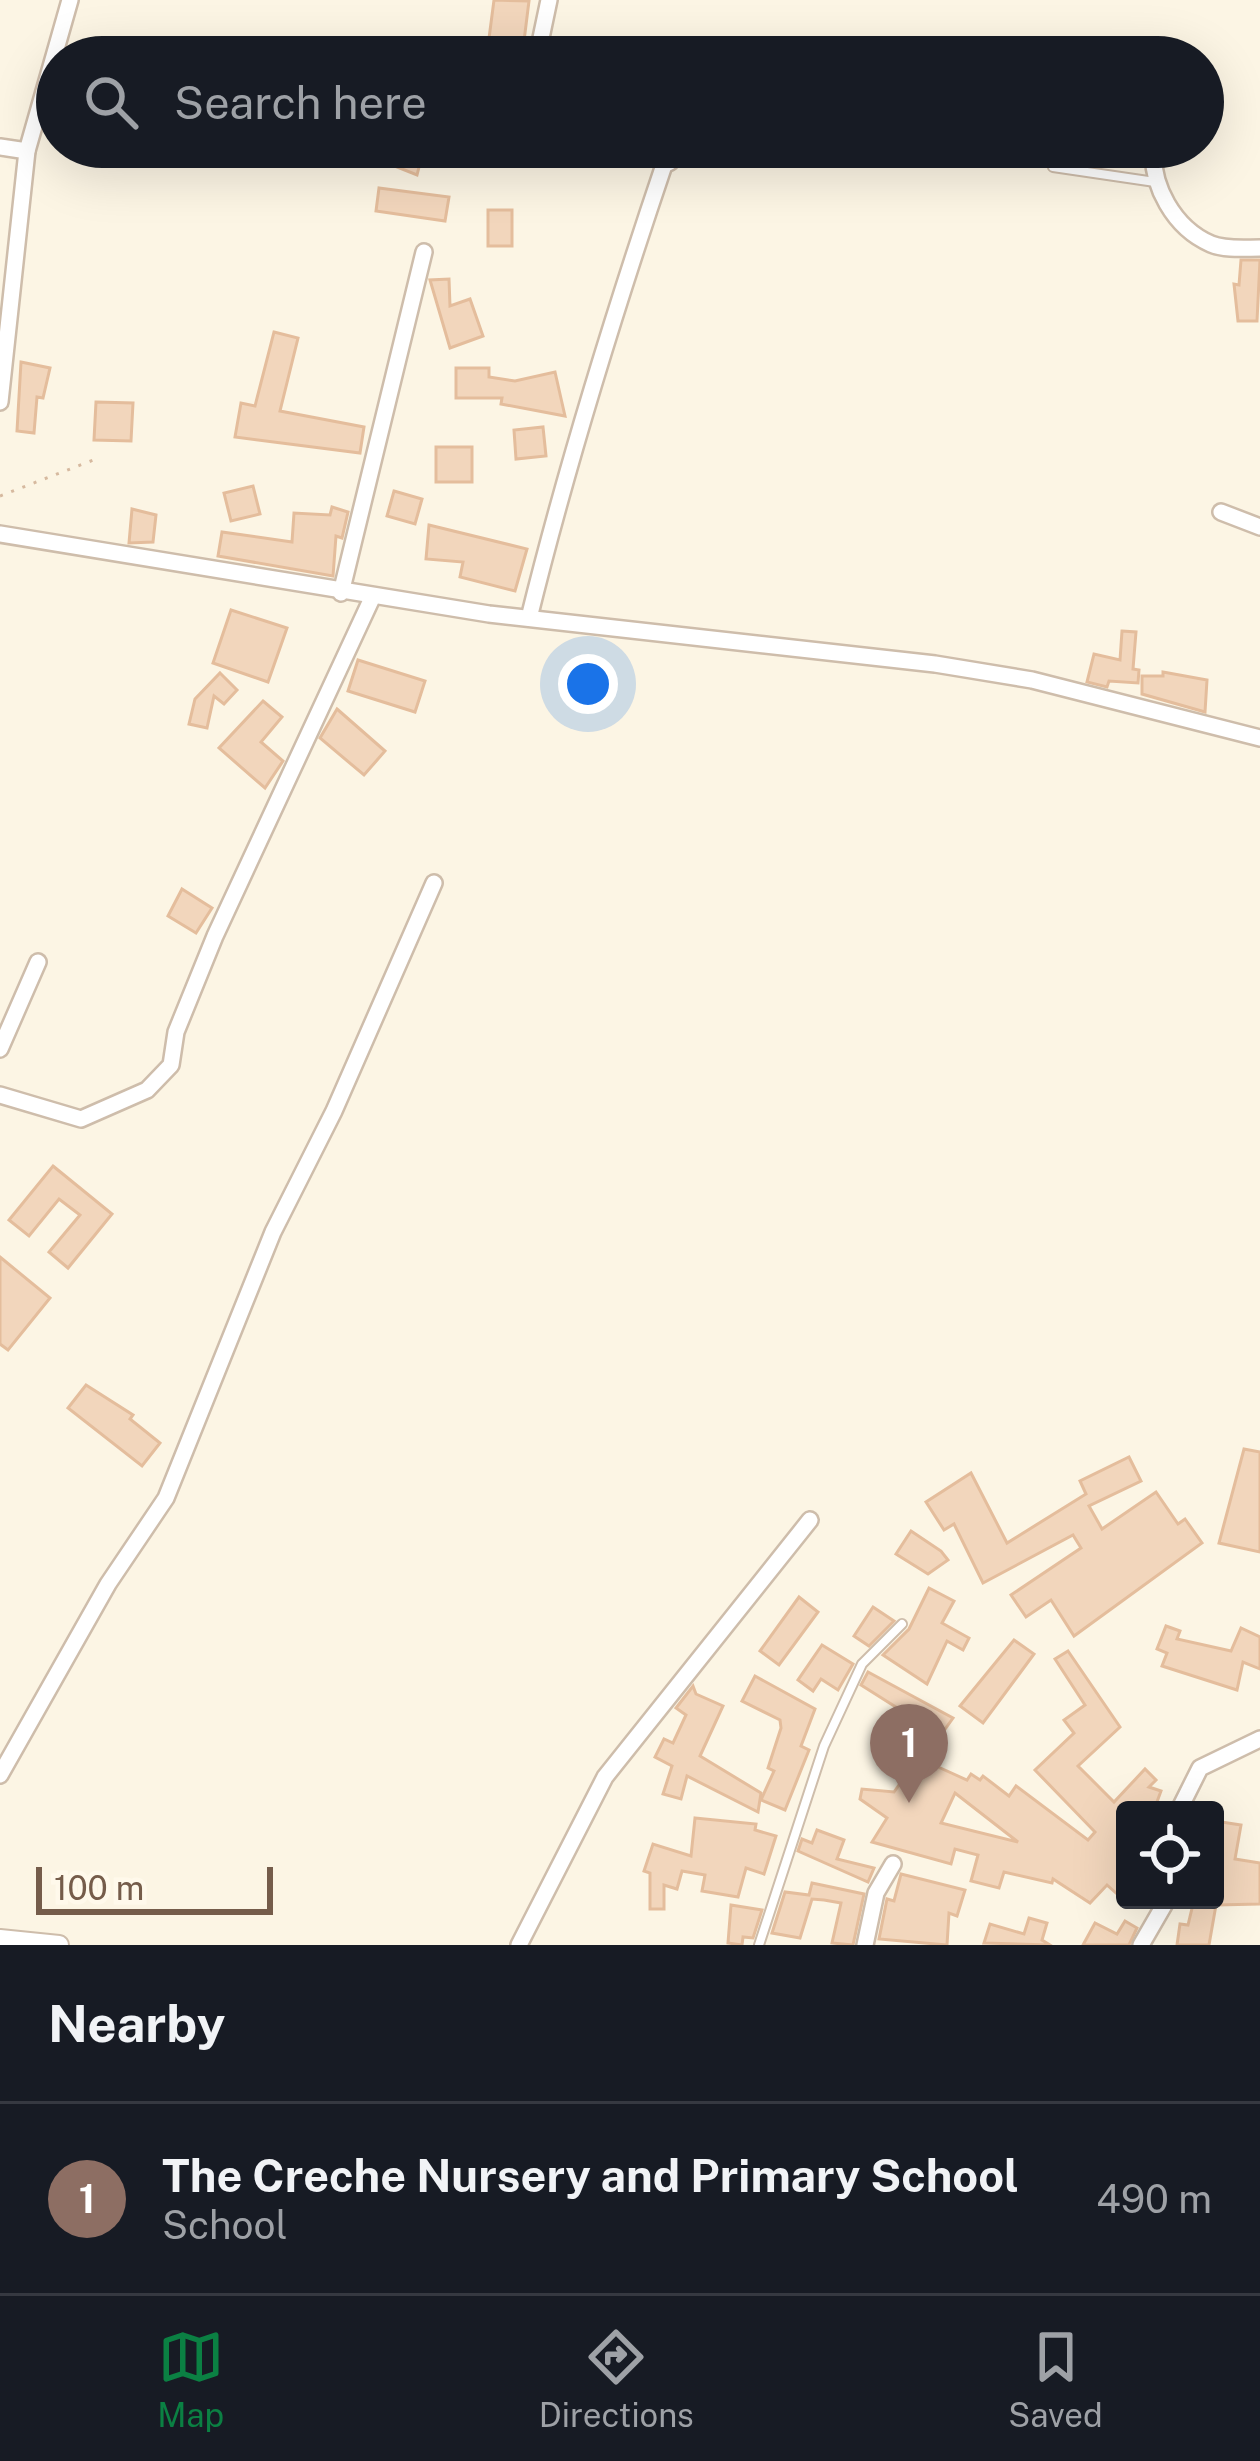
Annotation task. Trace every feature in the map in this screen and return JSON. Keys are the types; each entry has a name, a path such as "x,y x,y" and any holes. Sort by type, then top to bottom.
{"street":[{"path":"60,36 70,0"},
{"path":"541,36 549,0"},
{"path":"0,402 27,151 36,119"},
{"path":"0,147 27,151"},
{"path":"530,619 573,442 663,168"},
{"path":"1155,168 1155,182 1173,214 1211,244 1260,248"},
{"path":"341,593 424,252"},
{"path":"1221,512 1260,527"},
{"path":"0,534 341,593 935,664 1032,680 1260,739"},
{"path":"0,1095 81,1120 147,1090 171,1064 176,1032 215,936 373,596"},
{"path":"0,1775 126,1554 166,1498 273,1232 334,1111 434,883"},
{"path":"0,1049 38,962"},
{"path":"519,1945 605,1777 810,1520"},
{"path":"1184,1801 1200,1768 1260,1739"},
{"path":"865,1945 876,1893 892,1864"},
{"path":"1141,1945 1162,1909"},
{"path":"0,1940 59,1945"}],"lane":[{"path":"1061,168 1155,182"},
{"path":"759,1945 824,1747 862,1664 902,1624"}],"path":[{"path":"0,496 96,460"}],"building":[{"path":"494,0 529,1 525,36 489,36"},
{"path":"379,188 449,197 445,221 376,211"},
{"path":"488,210 512,210 512,246 488,246"},
{"path":"1241,260 1260,260 1257,321 1238,321 1234,284 1239,285"},
{"path":"449,279 450,306 470,299 483,336 450,348 430,280"},
{"path":"274,332 298,338 280,411 364,427 360,453 235,437 241,403 255,406"},
{"path":"21,362 50,368 43,398 37,397 34,433 17,431"},
{"path":"456,368 489,368 489,377 515,381 555,372 565,416 501,404 502,398 456,398"},
{"path":"96,402 133,403 131,441 94,440"},
{"path":"543,427 546,456 516,459 514,430"},
{"path":"436,447 472,447 472,482 436,482"},
{"path":"253,486 260,514 231,521 224,493"},
{"path":"394,491 422,499 415,524 387,516"},
{"path":"332,507 348,512 342,538 336,536 333,576 218,556 222,532 292,542 294,513 330,515"},
{"path":"132,509 156,515 153,542 129,543"},
{"path":"429,525 527,549 515,591 460,577 463,562 426,559"},
{"path":"231,610 287,628 268,682 213,663"},
{"path":"1122,631 1136,632 1133,669 1139,670 1138,683 1109,681 1107,687 1087,682 1094,654 1120,660"},
{"path":"358,660 425,681 415,712 348,691"},
{"path":"1163,672 1207,680 1205,712 1142,694 1142,676 1163,676"},
{"path":"220,673 237,690 224,704 214,696 207,728 189,724 195,699"},
{"path":"263,701 282,717 261,742 283,761 265,788 219,748"},
{"path":"337,709 385,751 364,775 320,738"},
{"path":"182,889 212,908 196,933 168,916"},
{"path":"53,1166 112,1214 68,1268 49,1252 80,1215 59,1199 29,1236 9,1220"},
{"path":"0,1257 50,1298 8,1350 0,1344"},
{"path":"86,1385 133,1415 130,1419 160,1443 142,1466 68,1408"},
{"path":"1244,1449 1260,1452 1260,1552 1219,1543"},
{"path":"1129,1457 1141,1481 1089,1506 1102,1529 1156,1492 1178,1524 1185,1519 1202,1543 1074,1636 1051,1600 1026,1617 1011,1595 1081,1548 1073,1535 983,1583 954,1524 944,1530 926,1502 971,1473 1007,1543 1086,1494 1080,1481"},
{"path":"911,1531 948,1560 928,1574 896,1554"},
{"path":"929,1588 954,1601 942,1623 969,1638 963,1650 947,1641 927,1684 883,1655 909,1629"},
{"path":"799,1597 818,1612 779,1665 760,1651"},
{"path":"873,1607 894,1621 869,1646 854,1636"},
{"path":"1166,1626 1180,1631 1177,1639 1231,1651 1241,1628 1260,1637 1260,1669 1243,1662 1237,1690 1162,1666 1167,1653 1157,1649"},
{"path":"1014,1640 1034,1654 983,1723 960,1706"},
{"path":"822,1645 853,1664 838,1690 821,1679 813,1691 798,1680"},
{"path":"1068,1651 1120,1727 1078,1766 1114,1802 1145,1769 1156,1780 1149,1787 1161,1791 1157,1801 1116,1801 1116,1893 1107,1885 1090,1903 1053,1879 1052,1883 1004,1872 999,1888 971,1881 978,1855 955,1849 951,1864 872,1842 887,1818 860,1799 862,1789 894,1792 911,1768 904,1763 929,1728 861,1685 868,1672 953,1718 928,1753 939,1762 936,1766 967,1780 971,1774 980,1780 983,1776 1009,1796 1016,1786 1088,1840 1095,1832 1035,1770 1074,1733 1064,1720 1085,1705 1055,1659","holes":["955,1793 1018,1842 941,1823"]},
{"path":"755,1676 815,1709 801,1746 809,1750 785,1810 761,1800 774,1771 768,1768 781,1728 780,1720 742,1701"},
{"path":"693,1686 696,1694 723,1706 700,1756 761,1793 758,1812 687,1776 681,1799 663,1794 672,1766 655,1757 664,1739 673,1743 686,1715 676,1708"},
{"path":"695,1818 756,1824 755,1830 776,1836 764,1874 746,1868 738,1897 702,1891 705,1875 682,1871 677,1889 664,1885 664,1909 650,1909 650,1873 644,1871 653,1844 691,1856"},
{"path":"1224,1822 1241,1825 1235,1859 1260,1863 1260,1904 1224,1905"},
{"path":"817,1830 844,1840 837,1859 874,1868 868,1882 798,1851 802,1839 812,1843"},
{"path":"901,1874 965,1890 957,1916 949,1913 947,1945 879,1939 887,1899 894,1901"},
{"path":"812,1883 864,1894 853,1945 832,1943 841,1903 824,1900 812,1899 800,1938 772,1933 785,1892 809,1895"},
{"path":"731,1905 762,1910 753,1938 743,1937 742,1945 728,1943"},
{"path":"1192,1909 1215,1909 1209,1945 1177,1945 1180,1924 1188,1925"},
{"path":"1029,1918 1047,1923 1042,1940 1050,1945 984,1943 990,1924 1024,1934"},
{"path":"1125,1921 1137,1928 1129,1945 1083,1945 1095,1923 1117,1934"}],"place":[{"name":"The Creche Nursery and Primary School","path":"909,1803"}]}
